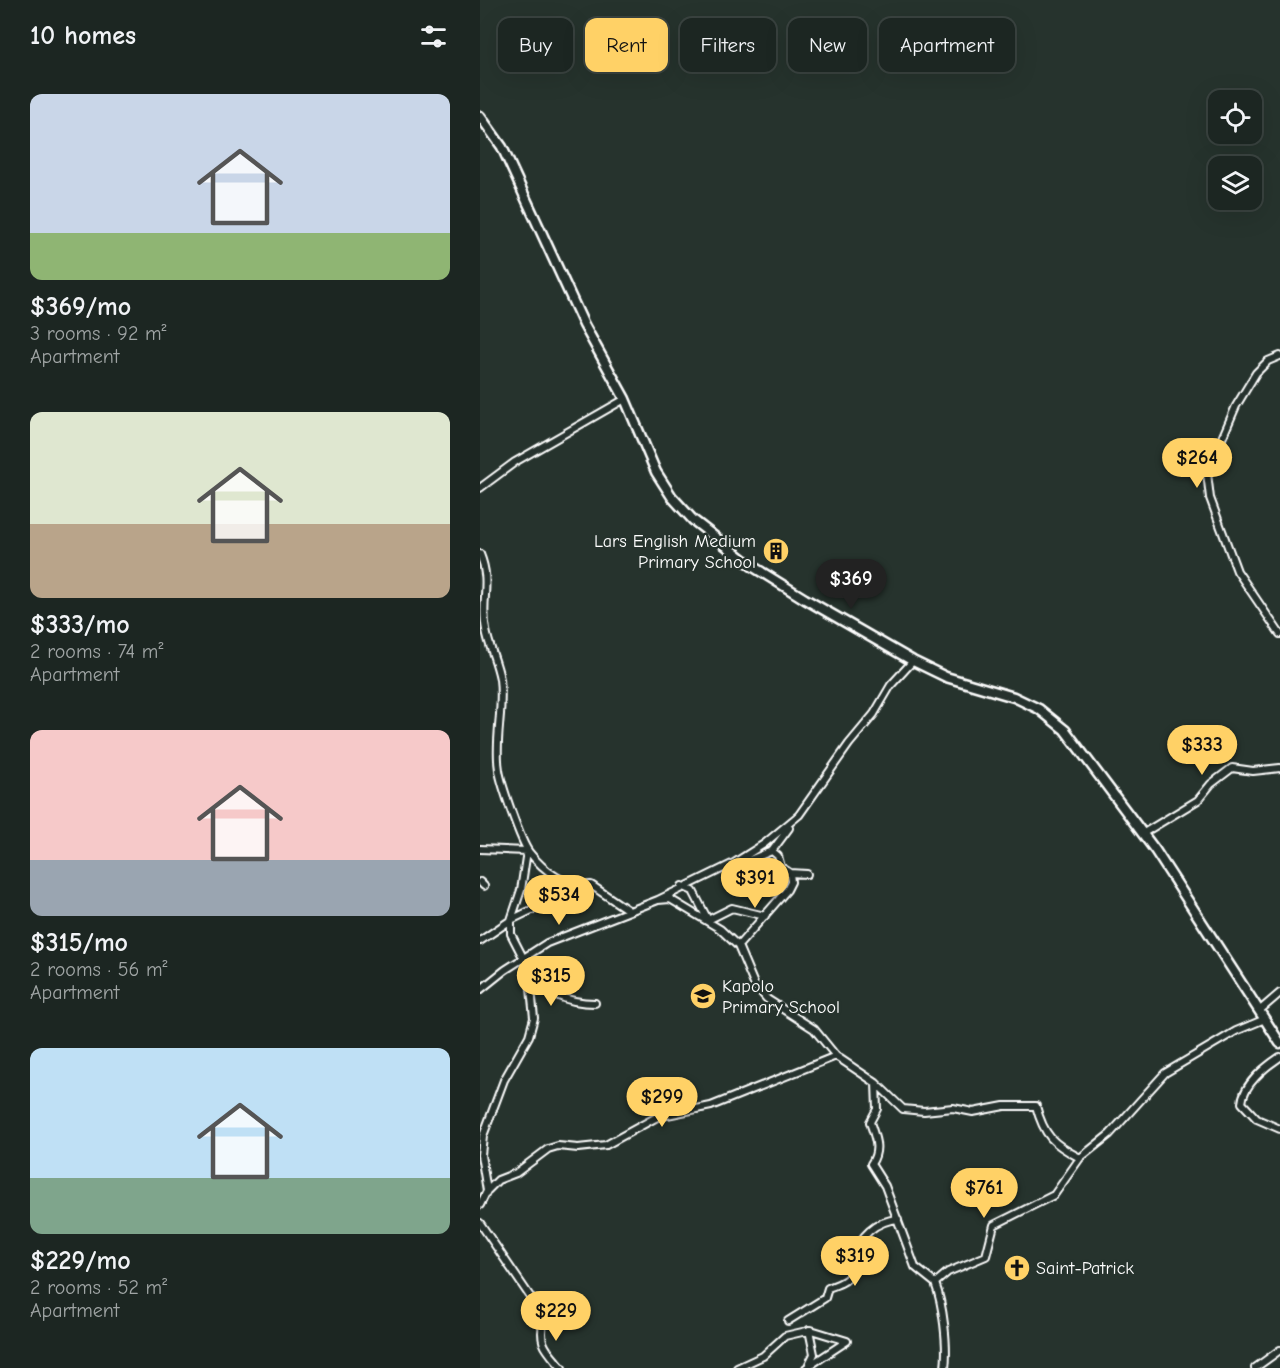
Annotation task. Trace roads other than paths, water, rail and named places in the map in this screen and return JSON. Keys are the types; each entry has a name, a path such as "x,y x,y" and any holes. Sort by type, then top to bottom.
{"main road":[{"path":"480,116 502,147 584,325 625,399 656,472 672,497 693,520 752,566 913,661 946,677 1014,697 1039,709 1065,730 1155,850 1280,1043"}],"street":[{"path":"1280,356 1268,361 1256,373 1236,406 1207,473 1210,498 1237,571 1280,634"},
{"path":"480,488 515,462 625,399"},
{"path":"480,554 487,573 483,607 486,631 500,680 499,770 527,851 564,882 581,886 591,885 616,904 628,909"},
{"path":"734,863 742,863 772,851 849,744 874,714 891,685 913,661"},
{"path":"1142,834 1198,800 1211,784 1232,768 1253,771 1280,768"},
{"path":"658,900 682,886 734,863 764,844 800,815"},
{"path":"480,849 527,851"},
{"path":"527,851 521,890 511,920 511,934 538,983 554,995 581,1003 596,1003"},
{"path":"772,851 778,856 781,867 789,873 807,874"},
{"path":"738,946 787,890 791,882 789,873"},
{"path":"696,895 697,879"},
{"path":"480,941 511,920 581,886"},
{"path":"682,886 693,891 708,920"},
{"path":"480,990 547,943 628,909 658,900 670,899 708,920 738,946 754,984 767,999 814,1029 836,1056 876,1083 903,1109 924,1111 953,1108 973,1112 1004,1106 1036,1106 1042,1126 1056,1146 1080,1158"},
{"path":"708,920 732,908 765,916"},
{"path":"487,1191 482,1172 483,1136 504,1080 529,1036 534,1018 529,969"},
{"path":"1259,1011 1280,993"},
{"path":"935,1283 948,1272 986,1256 994,1225 1054,1195 1080,1158 1110,1134 1165,1073 1236,1031 1265,1019"},
{"path":"480,1205 487,1191 498,1180 516,1173 548,1149 558,1146 578,1149 606,1145 657,1117 711,1106 836,1056"},
{"path":"1280,1057 1242,1095 1242,1103 1257,1119 1280,1129"},
{"path":"876,1083 876,1109 870,1122 877,1154 871,1164 885,1186 915,1267 935,1283 944,1305 941,1316 947,1354 945,1368"},
{"path":"788,1321 825,1298 828,1287 844,1282 850,1276 858,1244 867,1232 889,1219 897,1219"},
{"path":"480,1223 544,1317 541,1339 544,1347 562,1368"},
{"path":"806,1367 814,1354 809,1330"},
{"path":"737,1368 763,1356 785,1336 809,1330 847,1341 806,1367"},
{"path":"1255,1368 1280,1350"}],"place":[{"name":"Lars English Medium Primary School","path":"776,551"},
{"name":"Kapolo Primary School","path":"703,996"},
{"name":"Saint-Patrick","path":"1017,1268"}]}
